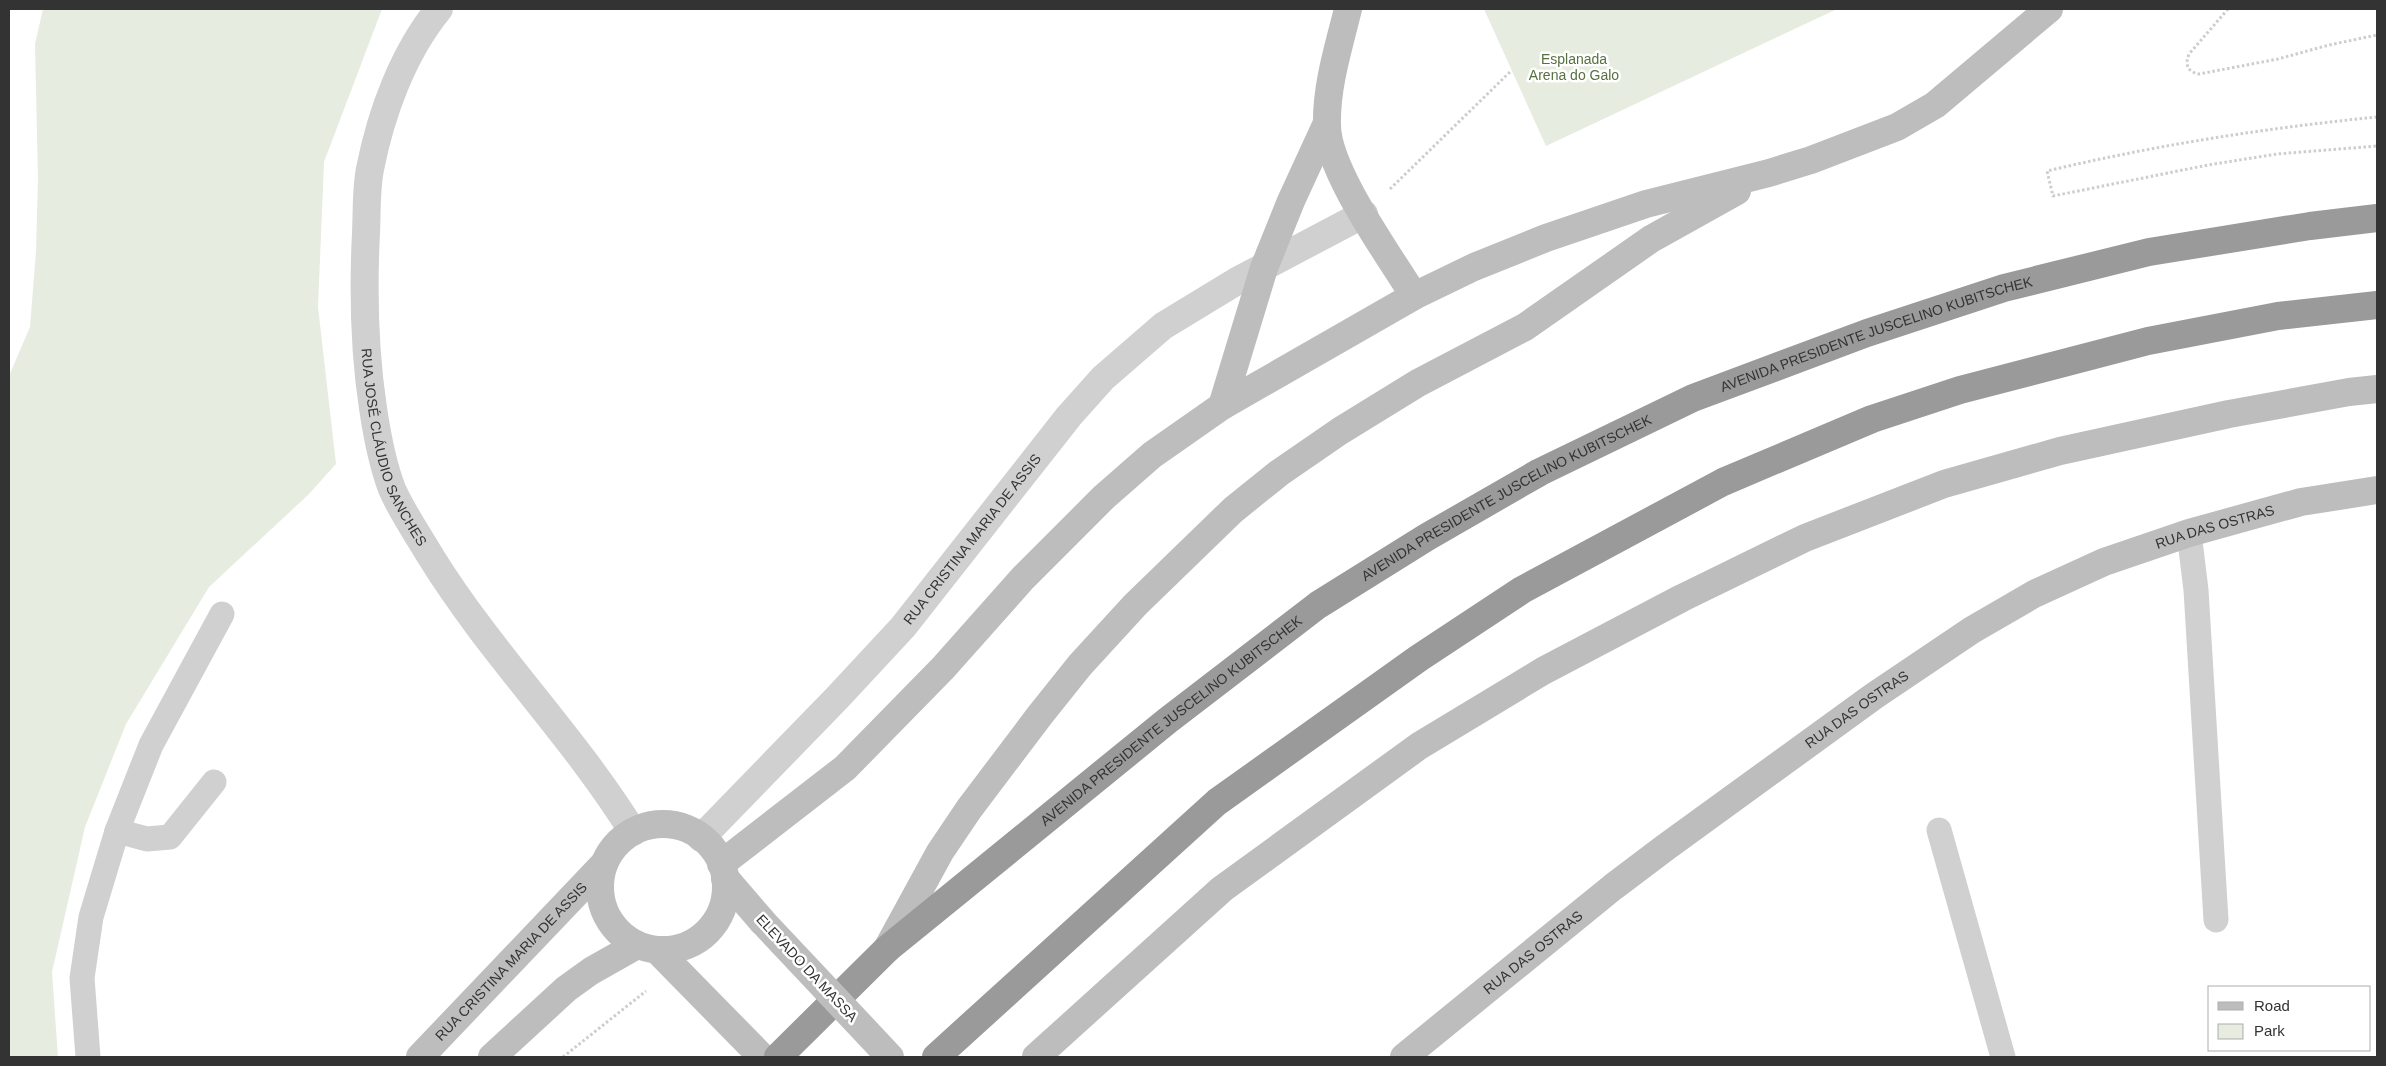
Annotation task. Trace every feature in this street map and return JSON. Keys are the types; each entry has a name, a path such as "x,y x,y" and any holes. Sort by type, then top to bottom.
{"highway":[{"name":"AVENIDA PRESIDENTE JUSCELINO KUBITSCHEK","path":"778,1057 887,949 1167,721 1318,605 1428,537 1540,472 1693,398 1867,333 2004,288 2149,252 2310,226 2377,218"},
{"path":"936,1057 1217,802 1419,658 1522,590 1723,482 1872,419 1960,390 2148,341 2278,316 2377,305"}],"street":[{"name":"RUA JOSÉ CLÁUDIO SANCHES","path":"439,9 425,26 406,63 378,135 370,171 363,296 365,360 378,440 392,489 447,582 520,682 592,770 633,832"},
{"path":"1222,406 1264,268 1291,201 1326,125 1332,76 1348,9"},
{"path":"492,1057 566,990 592,971 665,961 676,948 694,942 709,930 720,913 725,894 723,871 845,768 944,668 1023,578 1104,497 1152,455 1222,406 1414,296 1483,264 1646,204 1769,173 1874,137 1916,118 1950,93 2049,9"},
{"path":"1326,125 1338,168 1414,296"},
{"path":"887,949 940,852 998,768 1080,664 1135,604 1233,510 1279,473 1340,431 1418,383 1525,327 1651,239 1769,173"},
{"name":"RUA CRISTINA MARIA DE ASSIS","path":"701,838 903,627 1063,423 1103,378 1163,326 1237,281 1364,214"},
{"path":"1036,1057 1222,889 1419,746 1543,671 1682,598 1805,538 1944,484 2060,450 2229,414 2377,389"},
{"name":"RUA DAS OSTRAS","path":"1404,1057 1613,887 1666,847 1874,696 1964,635 2034,594 2104,562 2189,533 2301,502 2377,490"},
{"name":"RUA CRISTINA MARIA DE ASSIS","path":"420,1057 603,866 616,846 633,832 660,825 688,830 711,847 723,871"},
{"name":"RUA CRISTINA MARIA DE ASSIS","path":"603,866 600,893 602,906 616,930 665,961"},
{"name":"ELEVADO DA MASSA","path":"723,871 762,921 890,1057"},
{"path":"665,961 762,1057"}],"lane":[{"path":"2189,533 2196,590 2216,920"},
{"path":"88,1057 82,978 91,917 117,831 151,744 222,614"},
{"path":"117,831 147,839 170,837 214,782"},
{"path":"1939,830 2002,1057"}],"path":[{"path":"2228,9 2189,54 2187,60 2188,69 2193,73 2200,74 2278,59 2329,44 2377,35"},
{"path":"1364,214 1511,71"},
{"path":"2377,117 2288,126 2192,141 2112,155 2047,171 2053,196 2277,154 2377,146"},
{"path":"563,1057 665,961"}],"green space":[{"path":"43,9 382,9 324,162 318,307 336,464 308,495 209,587 126,724 85,827 52,972 58,1057 9,1057 9,376 30,327 36,252 38,179 35,44"},
{"name":"Esplanada Arena do Galo","path":"1484,9 1837,9 1546,146"}]}
